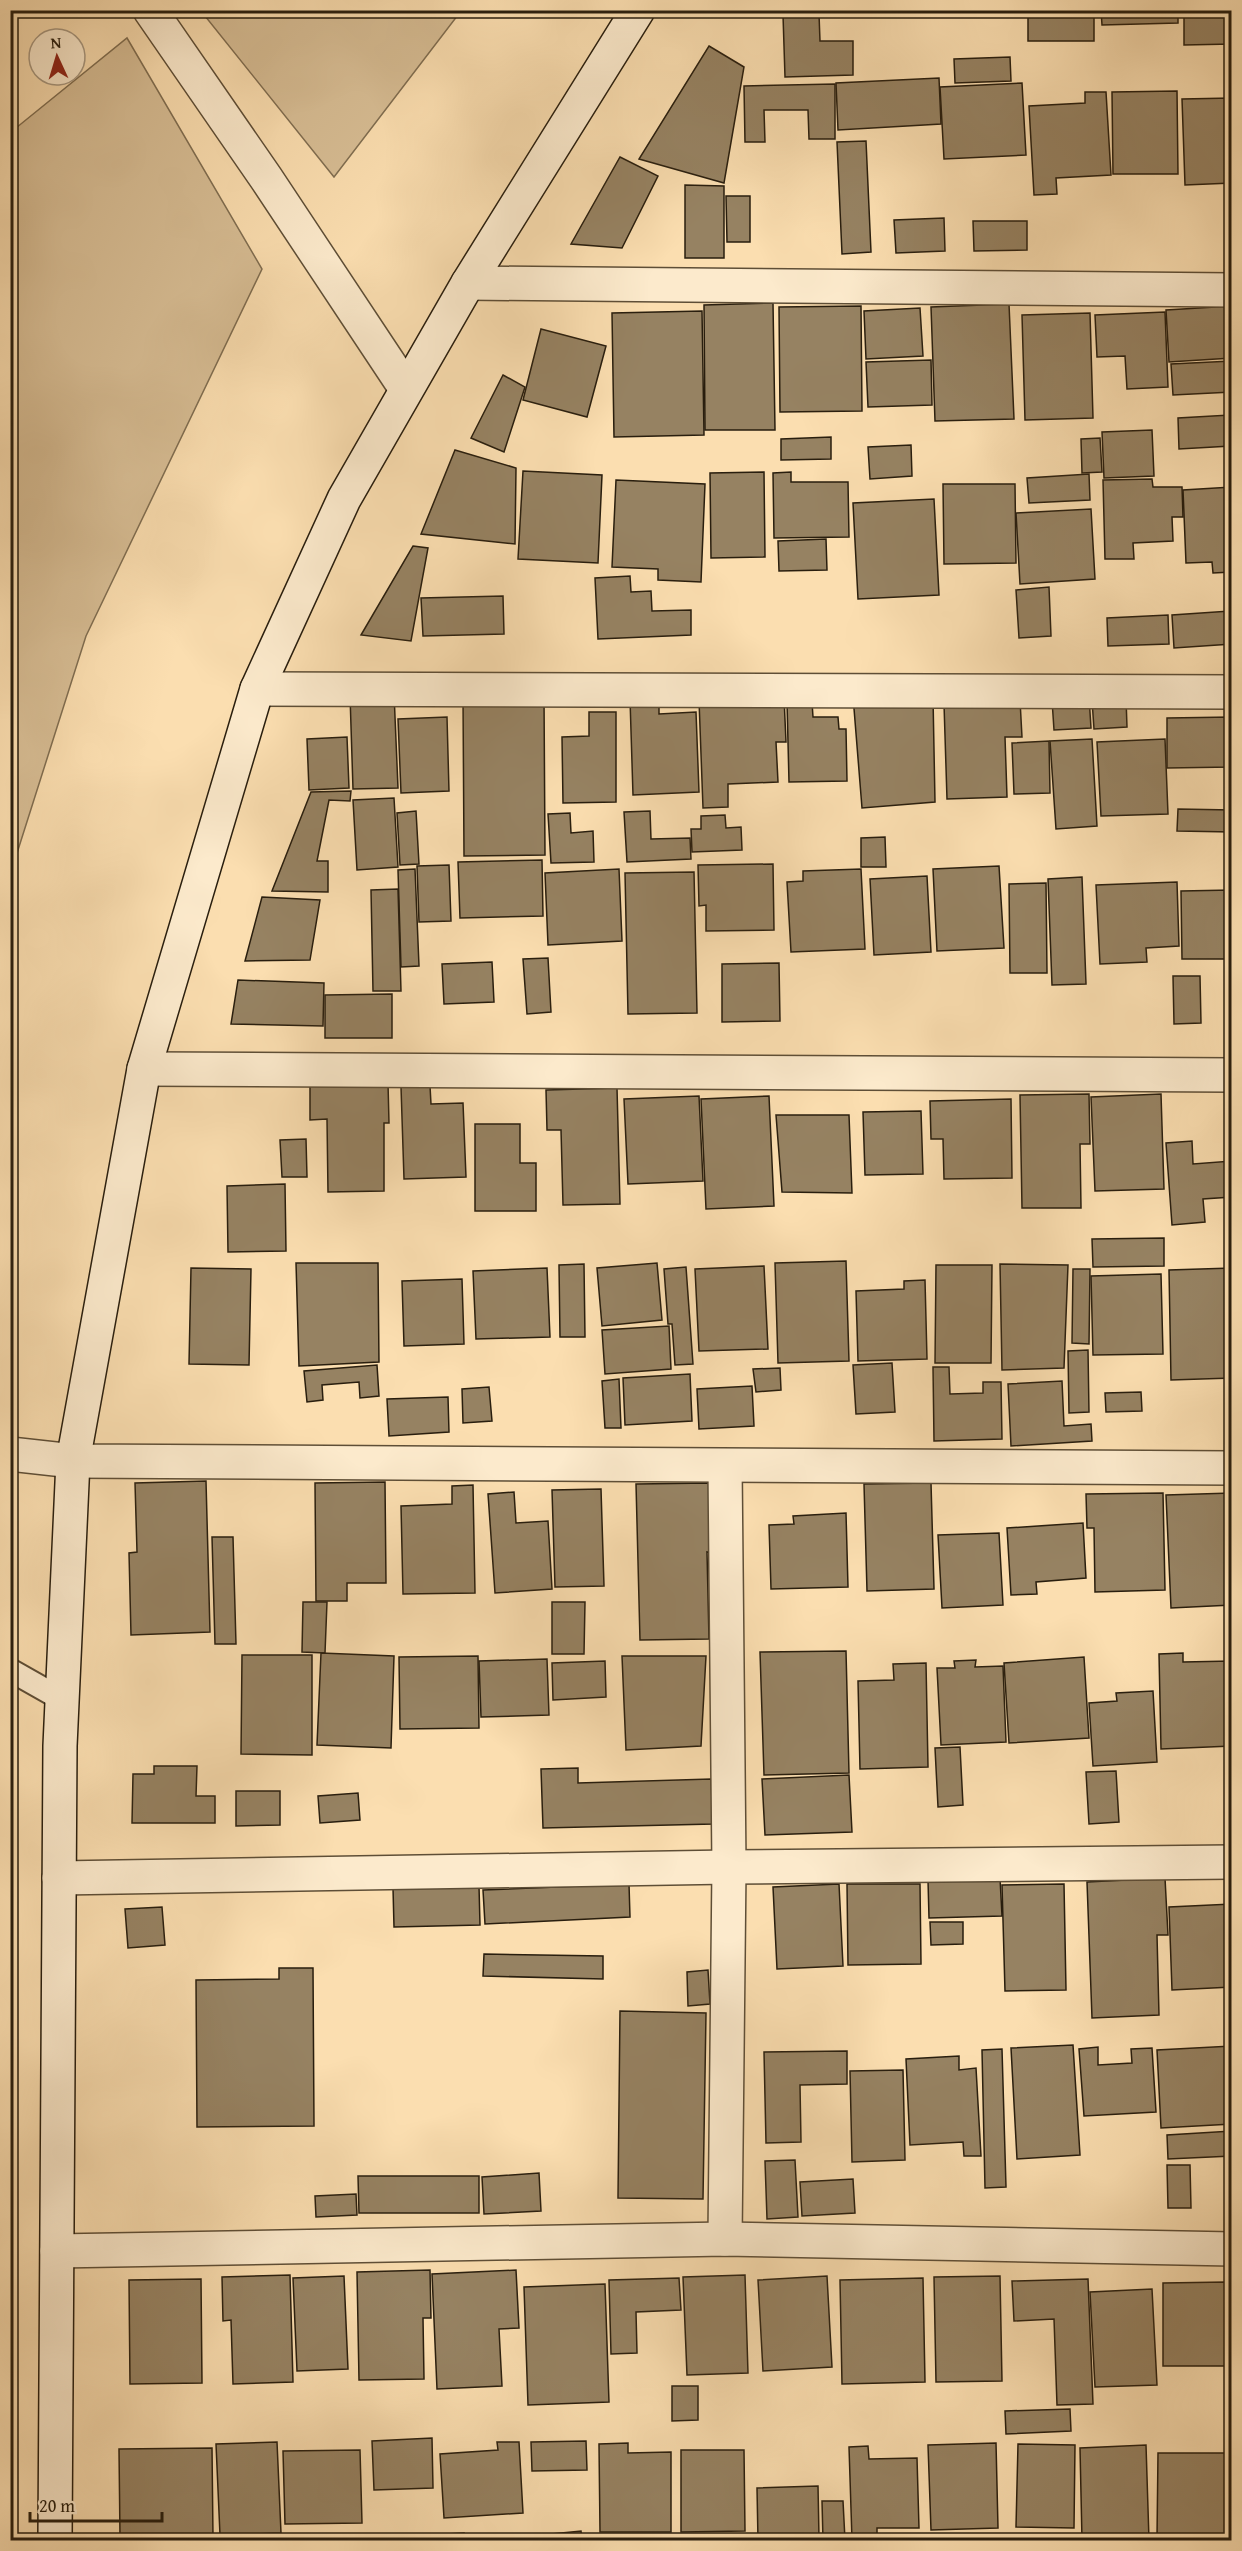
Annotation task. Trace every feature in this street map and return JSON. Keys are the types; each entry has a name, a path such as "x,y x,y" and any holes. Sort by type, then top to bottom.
{"street":[{"path":"150,10 266,178 406,389"},
{"path":"55,2541 60,1746 73,1461 144,1069 257,689 344,499 468,283 639,10"},
{"path":"468,283 1232,290"},
{"path":"257,689 1232,692"},
{"path":"144,1069 1232,1076"},
{"path":"10,1454 73,1461 1232,1468"},
{"path":"725,1466 729,1867 725,2239"},
{"path":"59,1878 729,1867 1232,1862"},
{"path":"57,2251 725,2239 1232,2249"}],"lane":[{"path":"10,1670 63,1700"}],"shaded area":[{"path":"201,11 461,11 334,177"},
{"path":"127,38 262,269 86,636 11,872 11,132 67,87 87,87 87,70"}],"building":[{"path":"1028,10 1094,10 1094,41 1028,41"},
{"path":"1101,10 1178,10 1178,23 1102,25"},
{"path":"1184,10 1232,10 1232,44 1184,45"},
{"path":"819,14 820,41 853,41 853,75 785,77 783,15"},
{"path":"709,46 744,67 724,183 639,159"},
{"path":"1010,57 1011,81 955,83 954,59"},
{"path":"939,78 941,124 838,130 836,83"},
{"path":"1022,83 1026,155 944,159 940,87"},
{"path":"835,84 835,139 809,139 808,110 764,110 765,142 745,142 744,86"},
{"path":"1177,91 1178,174 1113,174 1112,92"},
{"path":"1085,92 1106,92 1111,175 1056,178 1057,194 1034,195 1029,106 1085,103"},
{"path":"1232,98 1232,183 1185,185 1182,99"},
{"path":"866,141 871,252 842,254 837,142"},
{"path":"620,157 658,176 622,248 571,244"},
{"path":"685,185 724,186 724,258 685,258"},
{"path":"726,196 750,196 750,242 727,242"},
{"path":"944,218 945,251 896,253 894,220"},
{"path":"973,221 1027,221 1027,250 974,251"},
{"path":"773,303 775,430 705,430 704,305"},
{"path":"1009,304 1014,419 935,421 931,307"},
{"path":"861,306 862,411 780,412 779,307"},
{"path":"1232,306 1232,358 1169,362 1166,310"},
{"path":"920,308 923,356 866,359 864,311"},
{"path":"702,311 704,435 614,437 612,313"},
{"path":"1165,312 1168,387 1127,389 1125,356 1097,357 1095,315"},
{"path":"1090,313 1093,418 1025,420 1022,315"},
{"path":"541,329 606,346 587,417 523,400"},
{"path":"931,360 932,405 868,407 866,362"},
{"path":"1232,361 1232,392 1173,395 1171,364"},
{"path":"503,375 525,387 504,452 471,438"},
{"path":"1230,415 1231,446 1179,449 1178,418"},
{"path":"1152,430 1154,476 1104,478 1102,432"},
{"path":"831,437 831,459 781,460 781,439"},
{"path":"1100,438 1102,472 1082,473 1081,439"},
{"path":"911,445 912,476 870,479 868,447"},
{"path":"455,450 516,468 515,544 421,534"},
{"path":"523,471 602,475 598,563 518,559"},
{"path":"764,472 765,557 711,558 710,473"},
{"path":"791,472 791,482 848,482 849,537 774,538 773,473"},
{"path":"1089,474 1090,500 1029,503 1027,478"},
{"path":"1152,479 1153,487 1182,487 1183,517 1172,517 1173,541 1133,543 1134,559 1105,559 1103,480"},
{"path":"616,480 705,484 701,582 658,580 658,569 612,567"},
{"path":"943,484 1015,484 1016,563 944,564"},
{"path":"1232,487 1232,572 1213,573 1212,562 1186,563 1183,490"},
{"path":"934,499 939,595 858,599 853,503"},
{"path":"1091,509 1095,579 1020,584 1016,513"},
{"path":"826,539 827,570 779,571 778,541"},
{"path":"413,546 428,548 411,641 361,635"},
{"path":"630,576 631,592 651,591 652,611 691,610 691,635 598,639 595,578"},
{"path":"1049,587 1051,636 1019,638 1016,590"},
{"path":"503,596 504,634 423,636 421,598"},
{"path":"1230,611 1232,644 1174,648 1172,615"},
{"path":"1168,615 1169,644 1108,646 1107,618"},
{"path":"394,693 398,788 353,789 350,695"},
{"path":"544,696 545,855 464,856 463,697"},
{"path":"853,696 933,697 935,802 862,808"},
{"path":"784,697 786,742 776,742 778,782 728,784 728,807 703,808 699,700"},
{"path":"1089,697 1091,728 1054,730 1052,700"},
{"path":"659,698 659,714 696,712 699,792 633,795 630,699"},
{"path":"1126,698 1127,727 1094,729 1092,700"},
{"path":"1020,700 1022,737 1005,737 1007,797 947,799 944,704"},
{"path":"787,702 812,702 813,717 838,717 839,729 846,729 847,781 789,782"},
{"path":"589,712 616,712 616,802 563,803 562,737 589,736"},
{"path":"447,717 449,791 401,793 398,719"},
{"path":"1232,717 1232,767 1167,768 1167,718"},
{"path":"347,737 349,788 309,790 307,739"},
{"path":"1092,739 1097,826 1056,829 1050,741"},
{"path":"1165,739 1168,814 1101,816 1097,742"},
{"path":"1049,741 1050,793 1014,794 1012,743"},
{"path":"351,791 350,801 329,800 317,861 328,861 328,892 272,891 311,792"},
{"path":"394,798 398,867 357,870 353,800"},
{"path":"1178,809 1232,810 1232,832 1177,831"},
{"path":"416,811 419,864 400,865 397,813"},
{"path":"650,811 651,839 690,838 691,859 627,862 624,812"},
{"path":"570,813 571,833 593,831 594,862 551,863 548,814"},
{"path":"725,815 726,828 741,827 742,850 692,852 691,829 701,829 701,816"},
{"path":"885,837 886,867 861,867 861,838"},
{"path":"542,860 543,916 460,918 458,862"},
{"path":"773,864 774,930 706,931 706,905 699,906 698,865"},
{"path":"449,865 451,921 419,922 417,866"},
{"path":"999,866 1004,948 937,951 933,869"},
{"path":"415,869 419,966 401,967 398,870"},
{"path":"619,869 622,941 548,945 545,873"},
{"path":"861,869 865,949 791,952 787,882 803,881 803,871"},
{"path":"694,872 697,1013 628,1014 625,873"},
{"path":"927,876 931,952 874,955 870,879"},
{"path":"1082,877 1086,984 1052,985 1048,879"},
{"path":"1177,882 1179,946 1146,948 1147,962 1100,964 1096,885"},
{"path":"1046,883 1047,973 1010,973 1009,884"},
{"path":"398,889 401,991 373,991 371,890"},
{"path":"1232,890 1232,959 1182,959 1181,891"},
{"path":"262,897 320,900 310,960 245,961"},
{"path":"548,958 551,1012 527,1014 523,959"},
{"path":"492,962 494,1002 444,1004 442,964"},
{"path":"779,963 780,1021 722,1022 722,964"},
{"path":"1173,976 1200,976 1201,1023 1174,1024"},
{"path":"238,980 324,983 323,1026 231,1024"},
{"path":"392,994 392,1038 325,1038 325,995"},
{"path":"310,1083 388,1083 389,1123 384,1123 384,1191 328,1192 327,1119 310,1120"},
{"path":"430,1086 431,1104 463,1103 466,1177 404,1179 401,1087"},
{"path":"617,1088 620,1204 563,1205 561,1130 547,1130 546,1090"},
{"path":"1089,1094 1090,1144 1080,1144 1081,1208 1022,1208 1020,1095"},
{"path":"1161,1094 1164,1189 1095,1191 1091,1097"},
{"path":"699,1096 703,1181 628,1184 624,1099"},
{"path":"769,1096 774,1206 706,1209 701,1099"},
{"path":"1011,1099 1012,1178 944,1179 943,1139 931,1139 930,1101"},
{"path":"921,1111 923,1174 865,1175 863,1112"},
{"path":"776,1115 849,1115 852,1193 782,1192"},
{"path":"475,1124 520,1124 520,1163 536,1163 536,1211 475,1211"},
{"path":"306,1139 307,1177 282,1177 280,1140"},
{"path":"1192,1141 1193,1164 1232,1161 1232,1197 1203,1199 1205,1222 1172,1225 1166,1143"},
{"path":"285,1184 286,1251 228,1252 227,1186"},
{"path":"1164,1238 1164,1266 1093,1267 1092,1239"},
{"path":"846,1261 849,1361 778,1363 775,1263"},
{"path":"296,1263 378,1263 379,1362 299,1366"},
{"path":"657,1263 662,1320 602,1326 597,1268"},
{"path":"584,1264 585,1337 560,1337 559,1265"},
{"path":"1000,1264 1068,1265 1064,1368 1002,1370"},
{"path":"936,1265 992,1265 991,1363 935,1363"},
{"path":"764,1266 768,1349 699,1351 695,1269"},
{"path":"686,1267 693,1364 675,1365 672,1324 668,1324 664,1269"},
{"path":"191,1268 251,1269 249,1365 189,1364"},
{"path":"547,1268 550,1337 476,1339 473,1271"},
{"path":"1232,1268 1232,1378 1171,1380 1169,1270"},
{"path":"1073,1269 1090,1269 1089,1344 1072,1343"},
{"path":"1161,1274 1163,1354 1093,1355 1091,1276"},
{"path":"462,1279 464,1344 404,1346 402,1281"},
{"path":"925,1280 927,1359 858,1361 856,1291 904,1289 904,1281"},
{"path":"669,1326 671,1369 605,1374 602,1330"},
{"path":"1088,1350 1089,1412 1069,1413 1068,1351"},
{"path":"892,1363 895,1412 856,1414 853,1365"},
{"path":"377,1365 379,1396 360,1398 359,1382 322,1385 323,1400 307,1402 304,1371"},
{"path":"933,1367 949,1367 950,1394 983,1393 983,1382 1001,1382 1002,1439 934,1441"},
{"path":"780,1368 781,1390 756,1392 753,1369"},
{"path":"690,1374 692,1421 625,1425 623,1378"},
{"path":"619,1379 621,1428 605,1428 602,1381"},
{"path":"1062,1381 1064,1426 1091,1424 1092,1441 1011,1446 1008,1384"},
{"path":"752,1386 754,1426 699,1429 697,1389"},
{"path":"489,1387 492,1421 463,1423 462,1389"},
{"path":"1141,1392 1142,1411 1106,1412 1105,1393"},
{"path":"448,1397 449,1432 389,1436 387,1399"},
{"path":"206,1481 210,1632 131,1635 129,1553 137,1552 135,1483"},
{"path":"385,1482 386,1583 347,1583 347,1601 316,1601 315,1483"},
{"path":"711,1483 713,1553 707,1552 709,1639 640,1640 636,1484"},
{"path":"931,1483 934,1589 867,1591 864,1484"},
{"path":"473,1485 475,1593 403,1594 401,1506 452,1504 452,1486"},
{"path":"601,1489 604,1586 555,1587 552,1490"},
{"path":"514,1492 516,1523 548,1521 552,1589 495,1593 488,1494"},
{"path":"1163,1493 1165,1590 1095,1592 1094,1528 1087,1528 1086,1494"},
{"path":"1232,1493 1232,1605 1171,1608 1166,1495"},
{"path":"846,1513 848,1587 771,1589 769,1525 794,1524 793,1516"},
{"path":"1083,1523 1086,1578 1036,1582 1037,1594 1011,1595 1007,1528"},
{"path":"999,1533 1003,1605 942,1608 938,1535"},
{"path":"212,1537 233,1537 236,1644 215,1644"},
{"path":"303,1602 327,1602 325,1653 302,1652"},
{"path":"552,1602 585,1602 584,1654 552,1654"},
{"path":"846,1651 849,1773 764,1775 760,1652"},
{"path":"321,1653 394,1656 391,1748 317,1745"},
{"path":"1183,1653 1183,1662 1232,1661 1232,1746 1161,1749 1159,1654"},
{"path":"242,1655 312,1655 312,1755 241,1754"},
{"path":"478,1656 479,1728 400,1729 399,1657"},
{"path":"622,1656 706,1656 701,1746 626,1750"},
{"path":"1084,1657 1089,1738 1009,1743 1004,1663"},
{"path":"547,1659 549,1715 481,1717 479,1661"},
{"path":"976,1660 975,1667 1003,1666 1006,1742 941,1745 937,1668 955,1668 954,1661"},
{"path":"605,1661 606,1697 553,1700 552,1663"},
{"path":"926,1663 928,1767 860,1769 858,1681 894,1680 893,1664"},
{"path":"1153,1691 1157,1762 1093,1766 1089,1703 1117,1701 1116,1693"},
{"path":"960,1747 963,1805 938,1807 935,1748"},
{"path":"154,1766 197,1766 196,1796 215,1796 215,1823 132,1823 133,1774 154,1774"},
{"path":"578,1768 578,1783 711,1779 713,1824 543,1828 541,1769"},
{"path":"1116,1771 1119,1822 1089,1824 1086,1772"},
{"path":"849,1775 852,1832 765,1835 762,1779"},
{"path":"236,1791 280,1791 280,1825 236,1826"},
{"path":"358,1793 360,1820 320,1823 318,1796"},
{"path":"1000,1878 1002,1916 929,1918 928,1880"},
{"path":"1165,1878 1168,1935 1157,1935 1159,2015 1092,2018 1087,1882"},
{"path":"629,1884 630,1917 485,1924 483,1890"},
{"path":"839,1884 843,1966 777,1969 773,1887"},
{"path":"847,1884 920,1884 921,1964 848,1965"},
{"path":"1064,1884 1066,1990 1005,1991 1002,1885"},
{"path":"479,1886 480,1925 394,1927 393,1888"},
{"path":"1232,1904 1232,1987 1172,1990 1169,1907"},
{"path":"162,1907 165,1945 128,1948 125,1909"},
{"path":"930,1922 963,1922 963,1944 931,1945"},
{"path":"484,1954 603,1956 603,1979 483,1976"},
{"path":"279,1968 313,1968 314,2126 197,2127 196,1980 279,1979"},
{"path":"708,1970 710,2004 688,2006 687,1972"},
{"path":"620,2011 706,2013 703,2199 618,2198"},
{"path":"1073,2045 1080,2155 1017,2159 1011,2048"},
{"path":"1232,2046 1232,2124 1161,2128 1157,2050"},
{"path":"1098,2047 1098,2065 1132,2063 1131,2049 1152,2048 1156,2112 1084,2116 1079,2049"},
{"path":"1002,2049 1006,2187 985,2188 982,2050"},
{"path":"847,2051 847,2084 800,2085 801,2142 766,2143 764,2052"},
{"path":"959,2056 959,2070 976,2068 981,2156 964,2156 963,2142 910,2145 906,2059"},
{"path":"903,2070 905,2160 852,2162 850,2071"},
{"path":"1232,2131 1232,2156 1168,2159 1167,2135"},
{"path":"795,2160 798,2217 767,2219 765,2161"},
{"path":"1167,2165 1190,2165 1191,2208 1168,2208"},
{"path":"539,2173 541,2211 484,2214 482,2177"},
{"path":"358,2176 479,2176 479,2213 359,2213"},
{"path":"853,2179 855,2213 802,2216 800,2182"},
{"path":"356,2194 357,2215 316,2217 315,2196"},
{"path":"430,2270 431,2318 423,2318 424,2379 359,2380 357,2272"},
{"path":"516,2270 519,2328 499,2329 502,2386 437,2389 432,2274"},
{"path":"290,2275 293,2382 233,2384 231,2320 223,2321 222,2277"},
{"path":"745,2275 748,2373 687,2375 683,2277"},
{"path":"344,2276 348,2369 297,2371 293,2278"},
{"path":"827,2276 832,2367 763,2371 758,2280"},
{"path":"1000,2276 1002,2381 936,2382 934,2277"},
{"path":"679,2278 681,2310 636,2312 637,2353 611,2354 609,2280"},
{"path":"923,2278 925,2382 842,2384 840,2280"},
{"path":"201,2279 202,2383 130,2384 129,2280"},
{"path":"1088,2279 1093,2404 1057,2405 1054,2319 1014,2321 1012,2281"},
{"path":"1226,2282 1227,2366 1163,2366 1163,2283"},
{"path":"605,2284 609,2402 528,2405 524,2287"},
{"path":"1152,2289 1157,2385 1095,2387 1090,2292"},
{"path":"672,2386 698,2386 698,2420 672,2421"},
{"path":"1070,2409 1071,2431 1006,2434 1005,2411"},
{"path":"432,2438 433,2488 374,2490 372,2441"},
{"path":"586,2441 587,2470 532,2471 531,2442"},
{"path":"277,2442 281,2533 220,2535 216,2444"},
{"path":"497,2442 519,2442 523,2513 444,2518 440,2454 498,2450"},
{"path":"628,2443 628,2453 671,2452 671,2532 600,2532 599,2444"},
{"path":"996,2443 998,2528 931,2530 928,2445"},
{"path":"1018,2444 1075,2445 1074,2528 1016,2527"},
{"path":"1146,2445 1149,2540 1082,2540 1080,2448"},
{"path":"868,2446 869,2459 917,2458 919,2528 877,2528 877,2540 852,2540 849,2447"},
{"path":"212,2448 213,2537 120,2537 119,2449"},
{"path":"360,2450 362,2523 285,2524 283,2451"},
{"path":"681,2450 744,2450 745,2531 681,2532"},
{"path":"1158,2453 1232,2453 1232,2538 1157,2538"},
{"path":"818,2486 819,2538 758,2540 757,2488"},
{"path":"822,2501 843,2501 845,2540 823,2540"},
{"path":"581,2531 582,2540 531,2540 531,2536"},
{"path":"464,2533 464,2540 426,2540 426,2535"}]}
